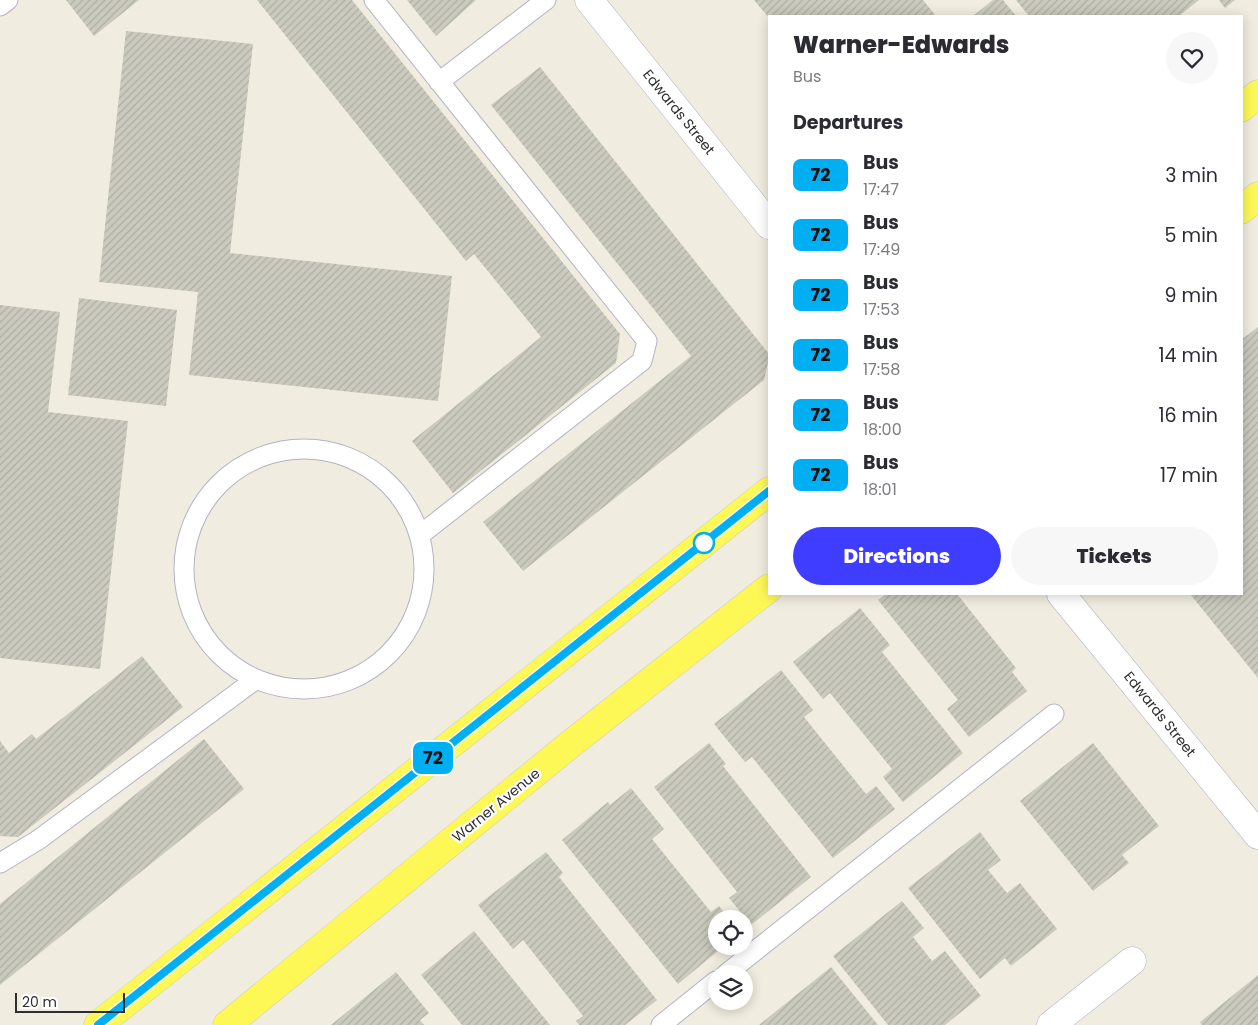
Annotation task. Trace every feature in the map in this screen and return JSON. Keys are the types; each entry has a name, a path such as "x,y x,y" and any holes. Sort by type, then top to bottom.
{"main road":[{"name":"Edwards Street","path":"589,0 768,224"},
{"path":"1243,106 1258,94"},
{"path":"1243,208 1258,196"},
{"path":"98,1025 768,492"},
{"name":"Warner Avenue","path":"227,1025 568,746 768,589"},
{"name":"Edwards Street","path":"1062,595 1258,835"},
{"path":"1051,1025 1132,961"}],"lane":[{"path":"0,6 8,0"},
{"path":"374,0 646,341 642,361 420,535"},
{"path":"439,82 546,0"},
{"path":"298,448 338,453 374,470 402,499 420,535 425,553 423,583 417,612 402,639 377,664 349,681 318,689 286,688 255,680 222,658 197,626 185,588 185,548 199,510 224,479 259,457 298,448"},
{"path":"0,863 38,840 255,680"},
{"path":"737,965 1054,714"},
{"path":"661,1025 708,987"}],"building":[{"path":"66,0 139,0 94,36"},
{"path":"257,0 352,0 620,334 616,363 453,493 412,441 541,337 474,254 466,261"},
{"path":"407,0 476,0 436,36"},
{"path":"754,0 923,0 935,15 768,15 768,17"},
{"path":"993,0 1003,0 1015,15 974,15"},
{"path":"1016,0 1199,0 1180,15 1028,15"},
{"path":"1219,0 1235,0 1225,8"},
{"path":"126,31 253,44 230,253 452,276 438,401 189,375 198,292 99,282"},
{"path":"540,67 768,353 764,380 523,571 483,522 691,356 491,105"},
{"path":"79,298 177,310 166,406 68,395"},
{"path":"0,305 60,312 48,412 128,421 100,669 0,658"},
{"path":"1258,327 1258,678 1191,595 1243,595 1243,338"},
{"path":"885,595 958,595 1016,668 1012,672 1027,691 969,737 947,709 958,700 878,600"},
{"path":"860,608 890,645 882,652 963,753 903,802 883,777 892,769 830,693 823,699 793,662"},
{"path":"142,656 183,707 18,837 0,836 0,741 9,753 32,734 36,739"},
{"path":"781,670 813,710 804,717 866,794 876,786 895,809 833,858 752,757 745,762 714,724"},
{"path":"204,739 244,789 0,985 0,904"},
{"path":"709,743 726,764 723,766 811,877 753,923 753,910 739,910 729,898 737,892 654,787"},
{"path":"1093,743 1159,826 1122,855 1129,863 1093,891 1020,801"},
{"path":"631,788 664,829 652,839 709,910 708,955 713,955 678,984 562,840 608,802 610,805"},
{"path":"980,832 1001,860 988,870 1007,893 1020,883 1057,929 1011,966 1005,958 980,979 908,888"},
{"path":"546,852 563,873 559,877 657,1000 625,1025 579,1025 576,1021 583,1016 523,940 513,949 478,905"},
{"path":"902,901 924,928 913,937 932,961 945,951 981,996 945,1025 888,1025 833,956"},
{"path":"719,906 722,910 714,910"},
{"path":"474,931 550,1025 462,1025 421,975"},
{"path":"831,967 878,1025 759,1025"},
{"path":"396,972 429,1013 420,1020 424,1025 331,1025"},
{"path":"1258,975 1258,1025 1202,1025 1200,1022"}],"bus line":[{"name":"72","path":"98,1025 768,492"}]}
